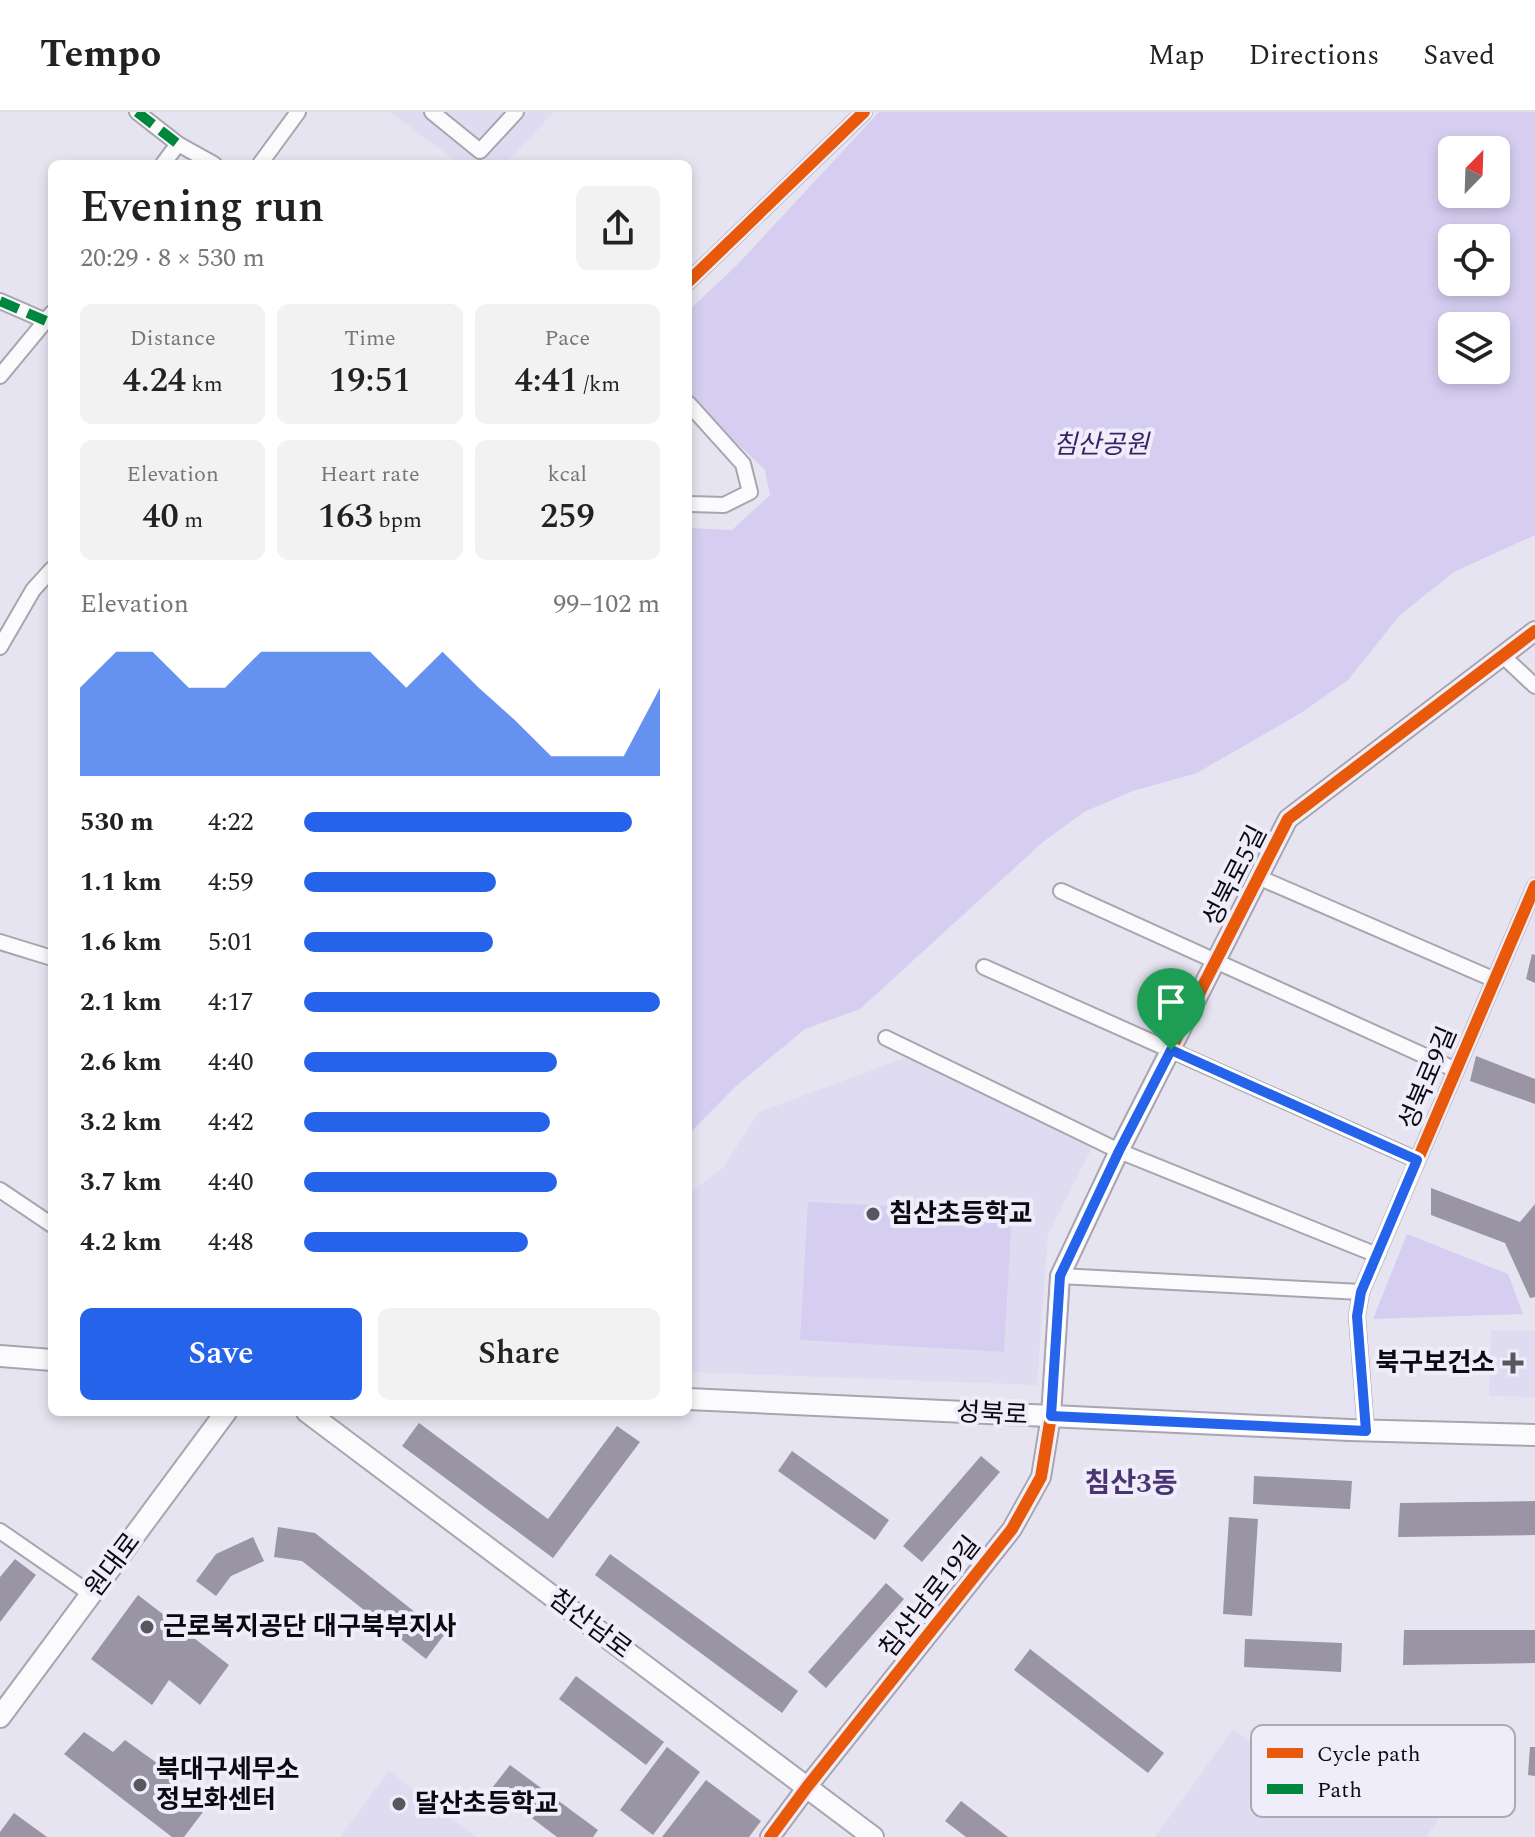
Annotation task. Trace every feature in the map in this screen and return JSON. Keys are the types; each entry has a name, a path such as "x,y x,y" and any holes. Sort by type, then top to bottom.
{"main road":[{"path":"0,1356 48,1360"},
{"name":"성북로","path":"692,1399 1366,1431 1535,1435"},
{"name":"원대로","path":"0,1717 223,1416"},
{"name":"침산남로","path":"312,1416 873,1837"}],"street":[{"path":"137,112 178,144 207,160"},
{"path":"263,160 298,112"},
{"path":"432,112 480,151 516,112"},
{"path":"692,278 864,112"},
{"path":"166,160 178,144"},
{"path":"0,301 48,317"},
{"path":"0,376 48,318"},
{"path":"692,407 743,464 750,492 724,505 692,503"},
{"path":"0,647 33,590 48,573"},
{"name":"성북로5길","path":"1051,1416 1060,1276 1119,1151 1288,819 1535,631"},
{"path":"1503,656 1535,686"},
{"name":"성북로5길","path":"1258,877 1495,980"},
{"name":"성북로9길","path":"1366,1431 1357,1316 1361,1292 1535,886"},
{"name":"성북로5길","path":"1061,891 1456,1070"},
{"path":"0,942 48,957"},
{"path":"984,967 1417,1160"},
{"path":"886,1038 1119,1151 1377,1255"},
{"path":"0,1190 48,1222"},
{"path":"1060,1276 1361,1292"},
{"name":"침산남로19길","path":"770,1837 1012,1529 1041,1477 1051,1416"},
{"path":"0,1531 91,1594"}],"shaded area":[{"path":"390,112 554,112 509,160 455,160"},
{"name":"침산초등학교","path":"910,1056 1094,1144 1048,1235 1037,1385 692,1372 692,1191 723,1168 759,1112"},
{"name":"북구보건소","path":"1491,1330 1535,1331 1535,1397 1489,1396"},
{"path":"1233,1729 1251,1743 1251,1817 1440,1817 1426,1837 1155,1837"},
{"name":"달산초등학교","path":"389,1771 476,1837 340,1837"}],"green space":[{"name":"침산공원","path":"879,112 1535,112 1535,535 1454,572 1400,615 1348,680 1301,713 1197,773 1133,791 1084,812 1043,842 860,1009 805,1029 734,1088 692,1131 692,528 732,530 770,495 765,470 692,400 692,307 737,265"},
{"path":"808,1202 1012,1212 1004,1352 800,1340"},
{"path":"1407,1234 1508,1274 1523,1314 1373,1319"}],"building":[{"path":"1532,954 1535,955 1535,983 1526,979"},
{"path":"1476,1056 1535,1079 1535,1104 1470,1081"},
{"path":"1431,1188 1520,1222 1535,1204 1535,1297 1530,1298 1505,1243 1431,1215"},
{"path":"419,1423 548,1519 617,1426 640,1442 553,1558 402,1446"},
{"path":"792,1451 889,1520 875,1540 778,1471"},
{"path":"981,1456 1000,1472 922,1562 903,1546"},
{"path":"1254,1476 1352,1481 1350,1509 1253,1504"},
{"path":"1535,1501 1535,1535 1398,1537 1400,1503"},
{"path":"1229,1517 1258,1519 1252,1616 1223,1614"},
{"path":"278,1527 315,1533 444,1635 426,1659 302,1561 274,1557"},
{"path":"253,1537 264,1561 231,1576 216,1596 196,1581 216,1554"},
{"path":"610,1554 798,1691 782,1713 595,1575"},
{"path":"15,1559 36,1575 0,1622 0,1577"},
{"path":"886,1583 904,1599 826,1688 808,1672"},
{"name":"근로복지공단 대구북부지사","path":"138,1595 229,1665 200,1705 169,1680 152,1705 91,1659"},
{"path":"1404,1630 1535,1630 1535,1663 1403,1665"},
{"path":"1245,1639 1342,1643 1341,1672 1244,1667"},
{"path":"1030,1649 1164,1753 1148,1773 1014,1670"},
{"path":"576,1676 664,1742 646,1765 559,1699"},
{"name":"북대구세무소 정보화센터","path":"84,1732 113,1752 125,1740 179,1779 172,1791 203,1812 184,1837 172,1837 64,1754"},
{"path":"667,1747 700,1772 653,1835 620,1810"},
{"path":"1530,1747 1535,1747 1535,1776 1528,1775"},
{"path":"510,1765 598,1830 593,1837 557,1837 492,1788"},
{"path":"706,1780 761,1821 749,1837 662,1837"},
{"path":"961,1801 1008,1837 966,1837 945,1821"},
{"path":"14,1813 47,1837 0,1837 0,1832"}],"marked path":[{"path":"137,112 178,144"},
{"path":"0,301 46,321"}],"cycle path":[{"path":"692,278 864,112"},
{"path":"770,1837 1012,1529 1041,1477 1051,1416 1060,1276 1119,1151 1288,819 1535,631"},
{"path":"1366,1431 1357,1316 1361,1292 1535,886"}],"place":[{"name":"침산초등학교","path":"873,1214"},
{"name":"북구보건소","path":"1513,1363"},
{"name":"근로복지공단 대구북부지사","path":"147,1627"},
{"name":"북대구세무소 정보화센터","path":"140,1785"},
{"name":"달산초등학교","path":"399,1804"}],"district":[{"name":"침산3동","path":"1131,1483"}],"route":[{"path":"1171,1050 1417,1160 1361,1292 1357,1316 1366,1431 1051,1416 1060,1276 1171,1050"}]}
